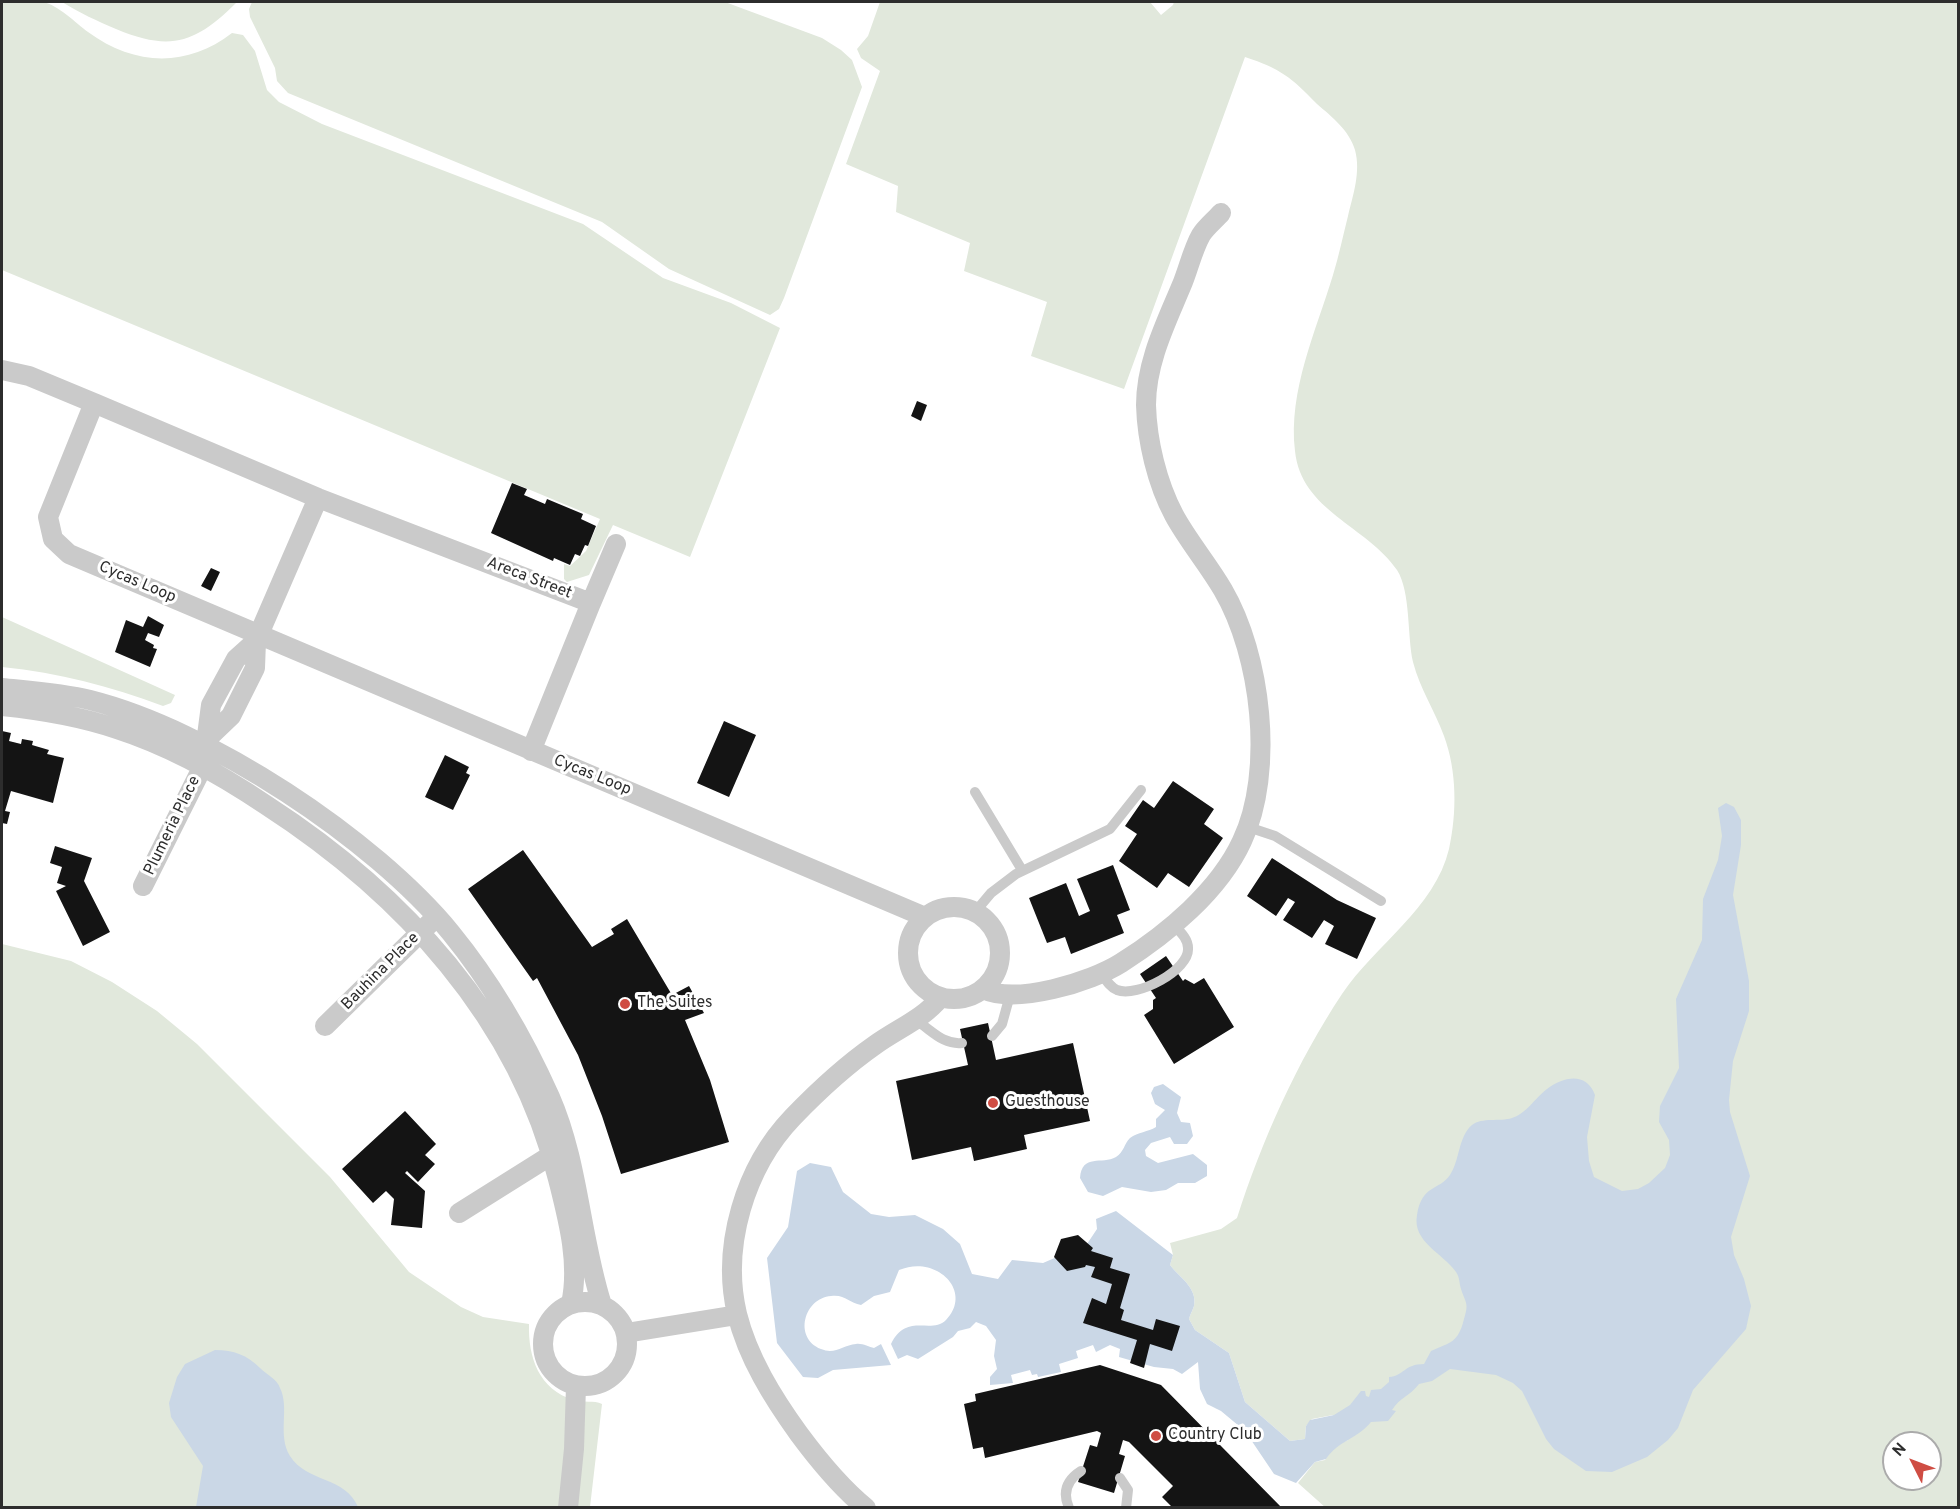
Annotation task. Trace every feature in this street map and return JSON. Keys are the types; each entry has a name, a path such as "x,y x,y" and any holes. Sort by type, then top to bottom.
{"street":[{"path":"983,989 995,972 1000,953 998,939 992,927 975,912 959,907 947,907 925,917 912,934 908,955 910,969 927,991 940,998 955,999 983,989 1010,995 1070,984 1101,973 1137,953 1173,924 1220,876 1242,842 1248,827 1258,779 1260,749 1259,711 1254,671 1236,616 1223,590 1184,531 1163,490 1153,455 1146,405 1153,356 1202,234 1221,213"},
{"name":"Areca Street","path":"2,370 28,376 318,498 591,603 531,751"},
{"name":"Cycas Loop","path":"94,403 48,517 53,539 69,554 257,637 828,874 925,917"},
{"path":"203,766 206,742 231,716 255,668 257,637 318,498"},
{"path":"591,603 616,544"},
{"path":"2,688 91,700 206,742 333,825 382,865 436,916 469,958 508,1015 550,1097 560,1150 575,1272 571,1304"},
{"path":"2,706 50,711 111,727 165,747 203,766 316,837 357,870 421,932 458,975 496,1035 560,1150 602,1305"},
{"name":"Plumeria Place","path":"143,886 203,766"},
{"name":"Bauhina Place","path":"325,1026 436,916"},
{"path":"866,1508 834,1478 786,1416 757,1369 737,1315 732,1285 736,1230 745,1195 765,1154 791,1119 845,1067 915,1020 940,998"},
{"path":"459,1213 560,1150"},
{"path":"592,1302 602,1305 621,1321 626,1333 627,1347 624,1361 616,1373 597,1384 576,1386 563,1381 552,1372 545,1360 542,1347 549,1321 571,1304 592,1302"},
{"path":"626,1333 737,1315"},
{"path":"568,1508 574,1449 576,1386"}],"lane":[{"path":"975,912 991,892 1022,870 1110,829 1141,790"},
{"path":"975,792 1022,870"},
{"path":"1248,827 1275,836 1381,902"},
{"path":"1101,973 1112,987 1129,992 1149,987 1175,970 1185,961 1188,948 1186,940 1173,924"},
{"path":"992,1036 1002,1024 1010,995"},
{"path":"915,1020 941,1040 952,1044 962,1043"},
{"path":"1069,1508 1065,1499 1068,1483 1081,1471"},
{"path":"1120,1478 1128,1490 1126,1508"}],"shaded area":[{"path":"33,1 49,4 61,10 106,43 142,56 179,57 215,44 232,33 243,35 255,51 267,90 279,102 322,124 583,224 663,278 731,303 780,328 690,557 613,525 589,575 567,582 564,579 564,564 570,566 586,551 600,519 2,270 2,2"},
{"path":"62,2 237,2 209,27 195,35 182,40 168,41 135,36 89,17"},
{"path":"252,2 725,2 822,38 852,60 862,87 784,298 779,309 770,315 669,269 602,222 288,93 277,81 275,68 250,17 249,9"},
{"path":"880,2 1150,2 1161,15 1174,2 1958,2 1958,1507 1326,1508 1298,1483 1315,1462 1325,1460 1333,1447 1348,1440 1333,1415 1312,1419 1306,1426 1305,1439 1290,1441 1245,1402 1229,1353 1195,1330 1189,1319 1194,1306 1193,1294 1191,1288 1170,1265 1173,1255 1170,1243 1221,1229 1237,1218 1269,1131 1310,1047 1355,976 1403,925 1431,890 1442,870 1452,835 1454,792 1451,763 1444,736 1413,662 1407,602 1401,579 1397,570 1384,555 1322,503 1309,489 1300,472 1295,451 1294,429 1299,384 1335,268 1352,200 1357,175 1355,150 1349,136 1339,124 1292,80 1277,70 1245,57 1124,389 1031,356 1047,302 964,271 970,243 896,212 898,186 846,164 880,71 861,58 857,49 868,36"},
{"path":"2,617 175,695 171,703 163,706 84,681 2,667"},
{"path":"2,944 71,961 112,982 157,1011 197,1044 330,1177 409,1272 461,1307 483,1317 529,1324 534,1360 538,1371 552,1389 577,1401 602,1404 590,1507 2,1508"}],"water":[{"path":"1726,803 1734,807 1741,820 1741,845 1733,895 1749,981 1749,1011 1733,1061 1729,1100 1730,1112 1750,1176 1731,1237 1734,1255 1744,1279 1751,1306 1746,1329 1693,1390 1678,1428 1668,1440 1647,1457 1612,1472 1586,1471 1554,1449 1546,1439 1522,1391 1513,1383 1496,1375 1450,1369 1432,1381 1419,1384 1395,1406 1392,1410 1396,1411 1388,1421 1371,1422 1366,1428 1336,1448 1326,1459 1315,1462 1296,1483 1274,1474 1245,1431 1221,1411 1207,1404 1200,1389 1198,1362 1182,1374 1173,1369 1154,1367 1119,1357 1120,1349 1110,1345 1096,1352 1093,1345 1076,1351 1078,1358 1059,1364 1061,1372 1038,1377 1037,1374 1032,1375 1030,1370 1011,1375 1013,1383 990,1385 990,1377 997,1369 994,1356 996,1340 986,1326 976,1322 970,1328 958,1331 953,1337 918,1359 907,1355 898,1359 891,1344 897,1334 911,1326 940,1324 954,1309 956,1298 947,1278 938,1271 926,1267 913,1266 899,1270 890,1292 874,1296 861,1305 840,1296 822,1298 814,1304 805,1319 807,1336 812,1344 821,1349 831,1351 858,1344 874,1348 881,1344 891,1365 833,1370 818,1378 803,1377 777,1343 767,1258 788,1227 797,1171 810,1163 831,1167 843,1192 871,1214 889,1217 915,1215 943,1229 960,1244 972,1274 998,1279 1012,1260 1043,1263 1087,1244 1097,1229 1096,1219 1116,1211 1173,1255 1170,1265 1191,1288 1193,1294 1194,1306 1189,1319 1195,1330 1229,1353 1245,1402 1290,1441 1305,1439 1306,1426 1310,1420 1334,1415 1350,1405 1361,1391 1365,1391 1366,1396 1369,1397 1371,1390 1381,1389 1389,1382 1389,1377 1398,1375 1412,1366 1424,1364 1431,1351 1453,1341 1459,1333 1467,1306 1458,1276 1419,1233 1417,1215 1419,1205 1427,1193 1450,1175 1464,1136 1472,1125 1481,1121 1517,1116 1553,1085 1567,1079 1580,1079 1591,1087 1595,1095 1587,1137 1589,1161 1594,1177 1622,1191 1638,1189 1649,1183 1665,1168 1670,1155 1669,1140 1659,1122 1660,1106 1679,1068 1676,999 1702,940 1703,899 1718,860 1722,836 1718,808"},
{"path":"1163,1084 1181,1097 1177,1113 1181,1122 1190,1123 1193,1136 1187,1144 1174,1144 1170,1137 1151,1143 1145,1150 1146,1156 1158,1163 1193,1154 1207,1165 1207,1176 1195,1183 1178,1183 1166,1190 1151,1192 1122,1187 1103,1196 1088,1192 1080,1178 1084,1165 1116,1157 1130,1138 1156,1127 1156,1119 1165,1110 1155,1104 1151,1093 1154,1087"},
{"path":"215,1350 234,1352 245,1357 277,1382 283,1396 284,1439 290,1456 306,1471 344,1490 358,1507 196,1507 203,1466 171,1417 169,1403 177,1377 185,1364"}],"building":[{"path":"917,401 927,405 921,421 911,416"},
{"path":"512,483 527,489 524,495 545,504 547,499 583,514 581,519 596,526 588,546 585,545 580,556 575,554 570,565 554,558 553,561 491,533"},
{"path":"211,568 220,572 211,591 201,586"},
{"path":"148,616 164,625 159,637 148,633 145,640 157,649 150,667 115,652 126,620 143,627"},
{"path":"724,721 756,735 729,797 697,783"},
{"path":"2,731 11,733 9,741 21,744 22,739 33,741 32,745 49,750 47,754 64,758 53,803 11,791 5,811 10,812 7,824 2,823"},
{"path":"445,755 469,767 466,773 470,775 453,810 425,797"},
{"path":"1173,781 1214,809 1204,824 1223,838 1189,887 1168,873 1157,888 1119,861 1137,834 1125,826 1143,800 1154,808"},
{"path":"55,846 92,858 84,881 110,932 83,946 56,891 66,886 57,883 62,867 50,863"},
{"name":"The Suites","path":"523,850 592,947 614,934 611,929 627,919 672,995 689,986 704,1013 685,1020 710,1080 729,1142 621,1174 602,1116 578,1055 537,978 533,981 468,889"},
{"path":"1272,858 1337,900 1376,918 1357,959 1325,944 1334,926 1324,920 1312,938 1283,920 1295,902 1288,898 1276,916 1247,896"},
{"path":"1113,865 1130,910 1117,915 1124,933 1071,954 1065,937 1047,943 1029,898 1066,883 1079,916 1090,911 1077,879"},
{"path":"1166,956 1183,981 1185,979 1194,984 1204,978 1234,1027 1174,1064 1144,1015 1153,1009 1153,1000 1156,998 1140,974"},
{"name":"Guesthouse","path":"988,1023 996,1060 1073,1043 1090,1121 1024,1135 1027,1149 974,1161 971,1147 912,1160 896,1081 968,1065 960,1029"},
{"path":"405,1111 436,1144 425,1155 435,1164 418,1182 407,1171 405,1173 425,1191 422,1228 391,1225 394,1199 386,1191 373,1203 342,1169"},
{"path":"1078,1235 1093,1248 1091,1251 1113,1258 1110,1268 1130,1274 1120,1308 1124,1310 1121,1320 1153,1330 1156,1319 1180,1326 1172,1351 1150,1344 1144,1368 1130,1363 1137,1340 1083,1323 1092,1298 1106,1304 1112,1284 1091,1277 1095,1267 1086,1265 1067,1271 1054,1257 1061,1239"},
{"name":"Country Club","path":"1100,1365 1161,1385 1282,1508 1173,1508 1162,1497 1173,1486 1129,1442 1123,1440 1119,1454 1125,1456 1114,1493 1078,1482 1090,1445 1097,1447 1101,1433 1097,1431 985,1458 983,1447 973,1449 964,1404 976,1401 975,1394"}],"place":[{"name":"The Suites","path":"625,1004"},
{"name":"Guesthouse","path":"993,1103"},
{"name":"Country Club","path":"1156,1436"}]}
